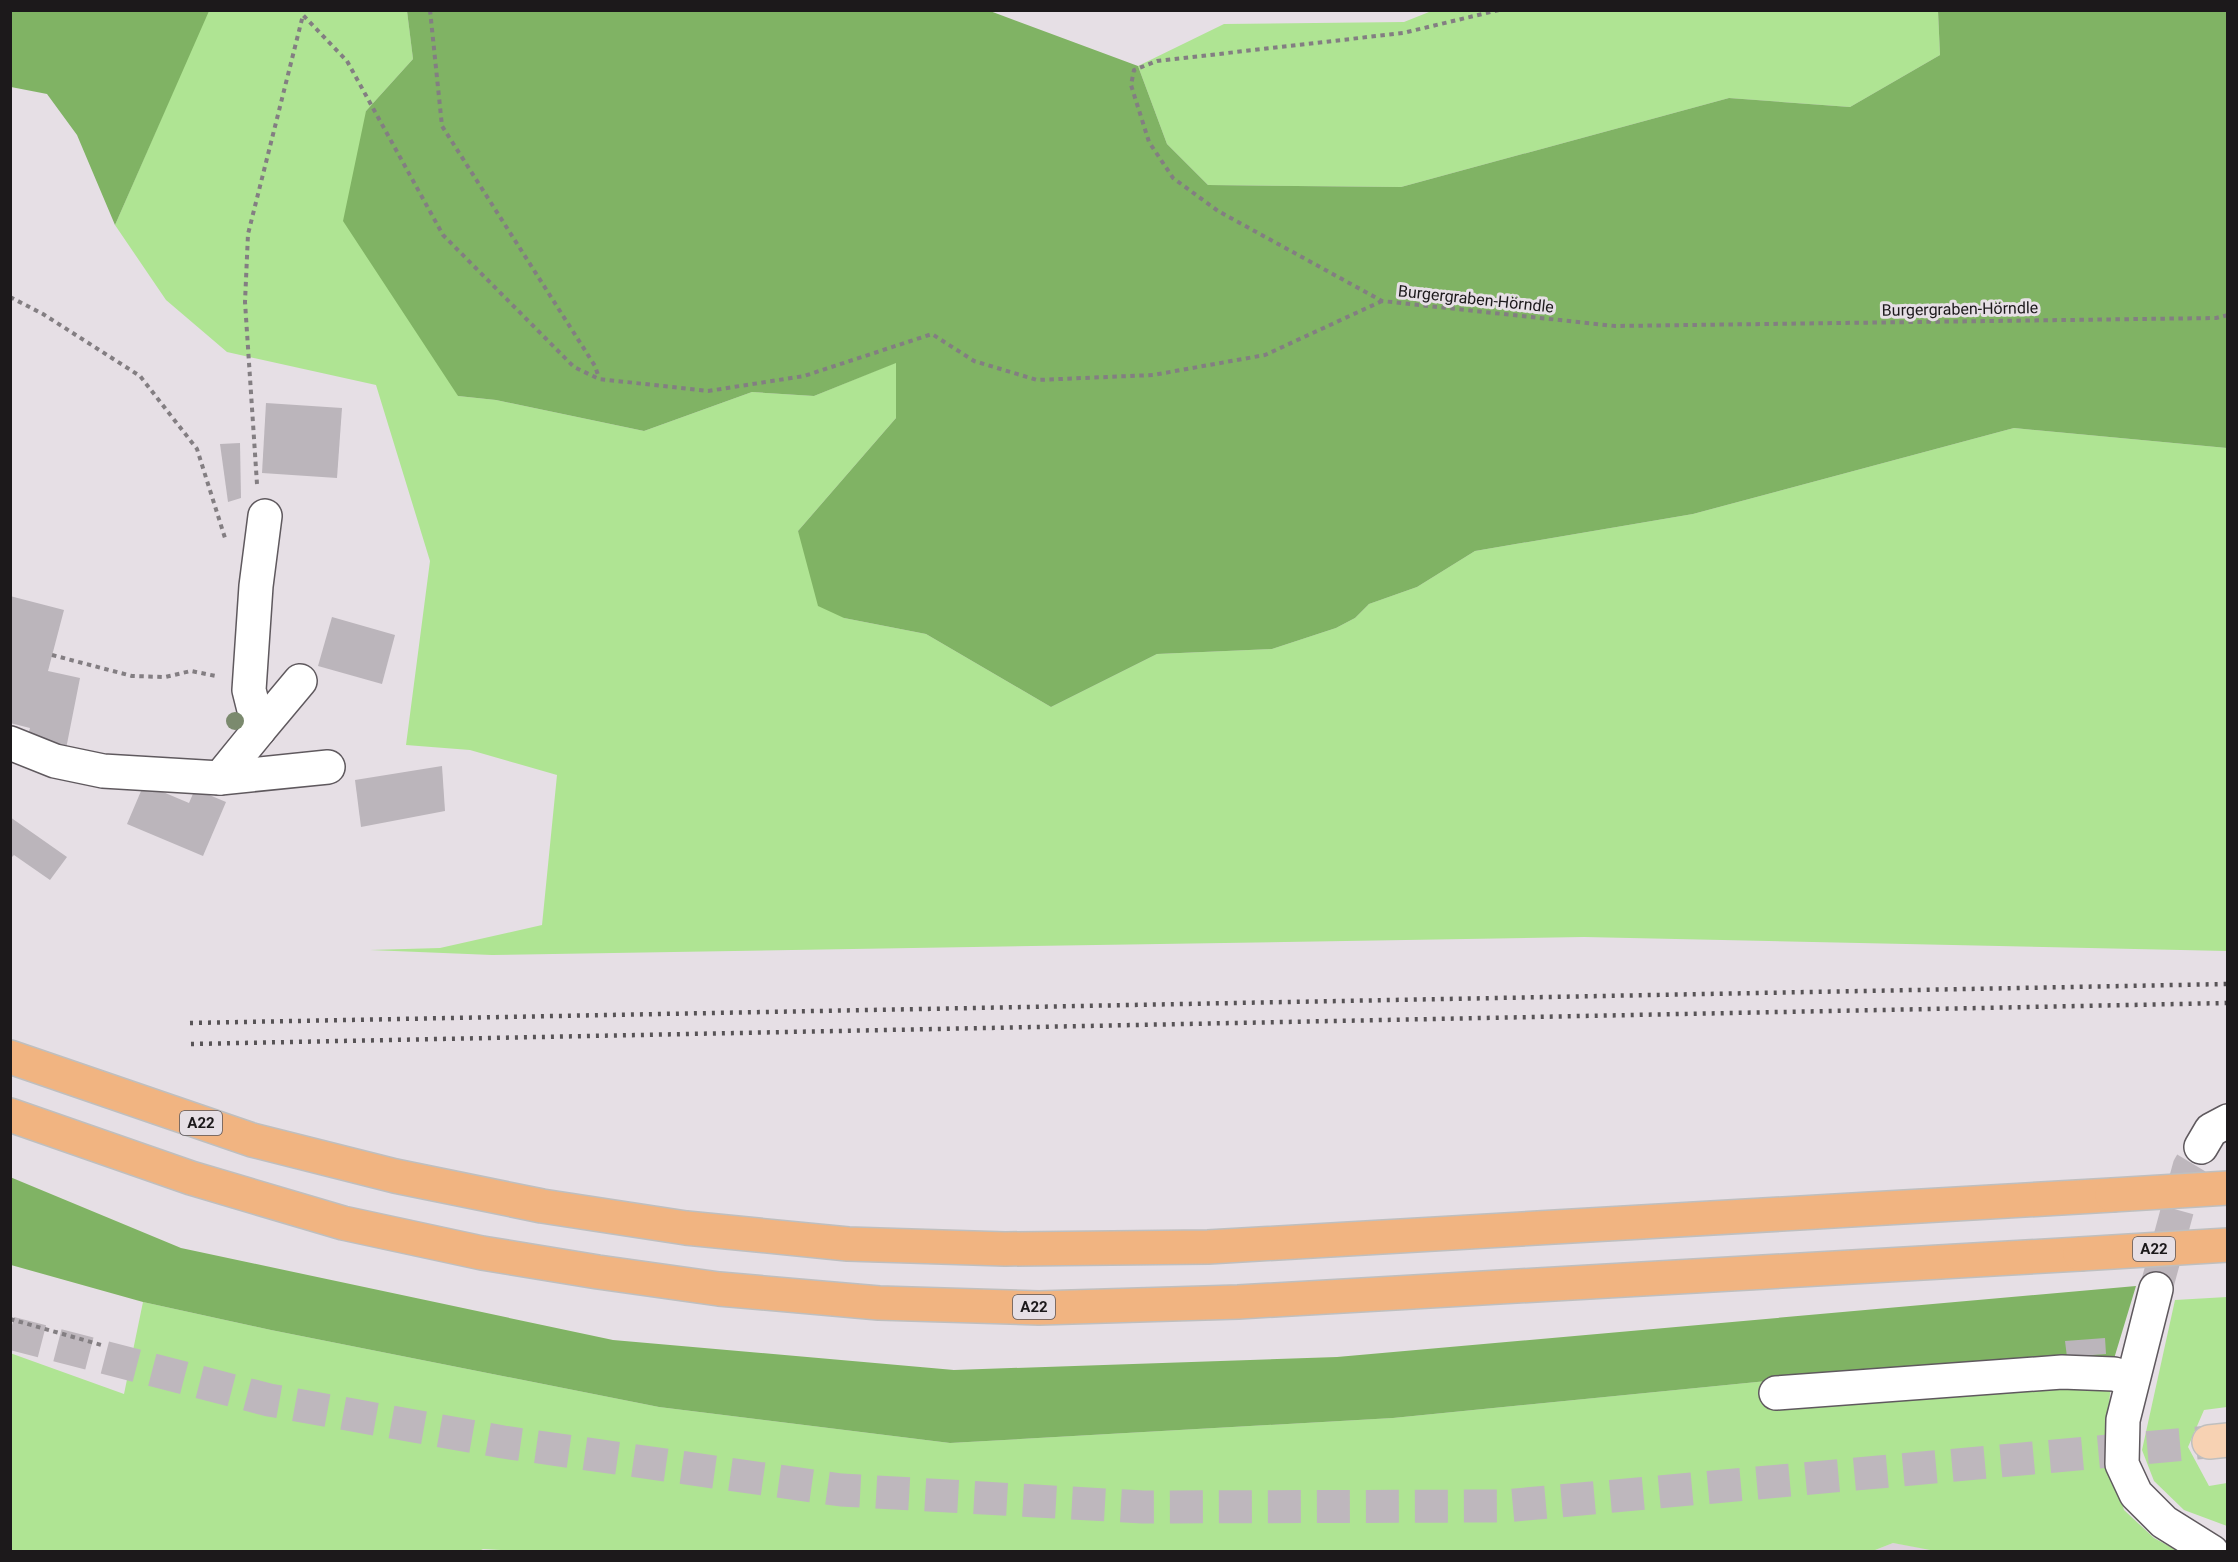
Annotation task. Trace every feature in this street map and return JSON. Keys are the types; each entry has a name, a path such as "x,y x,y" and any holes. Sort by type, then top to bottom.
{"highway":[{"name":"A22","path":"10,1057 252,1140 395,1176 542,1206 686,1228 848,1244 1005,1249 1208,1246 2228,1188"},
{"name":"A22","path":"10,1115 191,1178 355,1226 482,1253 598,1272 720,1289 879,1303 1040,1308 1238,1302 2228,1245"}],"street":[{"path":"259,730 249,690 256,586 265,516"},
{"path":"220,778 300,681"},
{"path":"10,743 55,761 103,771 220,778 328,767"},
{"path":"2200,1147 2211,1130 2228,1121"},
{"path":"2156,1289 2123,1420 2122,1464 2136,1494 2164,1522 2212,1551"},
{"path":"1776,1393 2062,1372 2114,1374 2132,1378"}],"path":[{"path":"430,10 442,126 596,366 599,379"},
{"name":"Burgergraben-Hörndle","path":"1499,10 1403,33 1157,61 1134,70 1131,85 1149,142 1173,178 1218,211 1382,301 1615,326 2216,318 2228,315"},
{"path":"303,13 346,61 443,235 574,366 599,379 708,391 804,376 892,345 932,334 974,361 1037,380 1154,375 1265,356 1382,301"},
{"path":"265,516 254,473 245,302 248,234 303,13"},
{"path":"10,297 43,314 140,376 197,449 226,545"},
{"path":"52,656 132,676 165,677 191,672 218,676 227,678 249,690"},
{"path":"10,1319 105,1346"}],"shaded area":[{"path":"1893,1543 1941,1551 1870,1552"}],"green space":[{"path":"1434,10 1938,11 1940,55 1850,107 1729,98 1401,187 1208,185 1167,144 1138,66 1224,24 1404,22"},
{"path":"10,11 209,11 115,225 77,135 47,94 11,87"},
{"path":"208,11 407,11 413,59 366,111 458,396 496,400 644,431 752,392 814,396 897,362 896,418 798,531 844,618 926,634 1051,707 1157,654 1272,649 1336,628 1355,618 1369,604 1417,587 1475,551 1693,514 2014,428 2227,448 2227,951 1584,937 492,955 370,950 440,948 542,925 557,775 470,750 406,745 430,561 376,385 227,352 166,300 115,225"},
{"path":"407,11 990,11 1138,66 1167,144 1208,185 1401,187 1729,98 1850,107 1940,55 1938,11 2227,11 2227,448 2014,428 1693,514 1475,551 1417,587 1369,604 1355,618 1336,628 1272,649 1157,654 1051,707 926,634 844,618 818,606 798,531 896,418 896,363 814,396 752,392 644,431 496,400 458,396 343,221 366,111 413,59"},
{"path":"10,1177 181,1248 613,1340 954,1370 1337,1357 2136,1286 2113,1362 1767,1381 1393,1418 950,1443 659,1407 271,1330 143,1302 11,1265"},
{"path":"2227,1297 2227,1407 2204,1410 2188,1447 2209,1486 2227,1483 2227,1526 2184,1510 2154,1481 2142,1450 2175,1300"},
{"path":"143,1302 271,1330 659,1407 950,1443 1393,1418 1767,1381 2113,1362 2105,1448 2124,1510 2154,1538 2178,1551 1941,1552 1893,1543 1870,1552 538,1552 483,1549 477,1552 11,1551 10,1353 124,1394"}],"building":[{"path":"266,403 342,408 337,478 262,473"},
{"path":"240,443 241,498 228,502 220,444"},
{"path":"10,596 64,610 48,671 80,678 65,754 26,742 30,728 10,723"},
{"path":"332,617 395,635 382,684 318,666"},
{"path":"442,766 445,811 361,827 355,780"},
{"path":"144,784 189,803 195,789 226,802 203,856 127,824"},
{"path":"10,817 67,857 50,880 14,855 10,859"},
{"path":"2105,1338 2106,1354 2067,1357 2065,1341"}],"tunnel":[{"path":"2156,1289 2189,1167 2201,1147"},
{"path":"10,1333 269,1400 503,1442 841,1490 1143,1507 1504,1506 2209,1442"}],"railway":[{"path":"190,1023 2228,984"},
{"path":"191,1044 2228,1003"}]}
